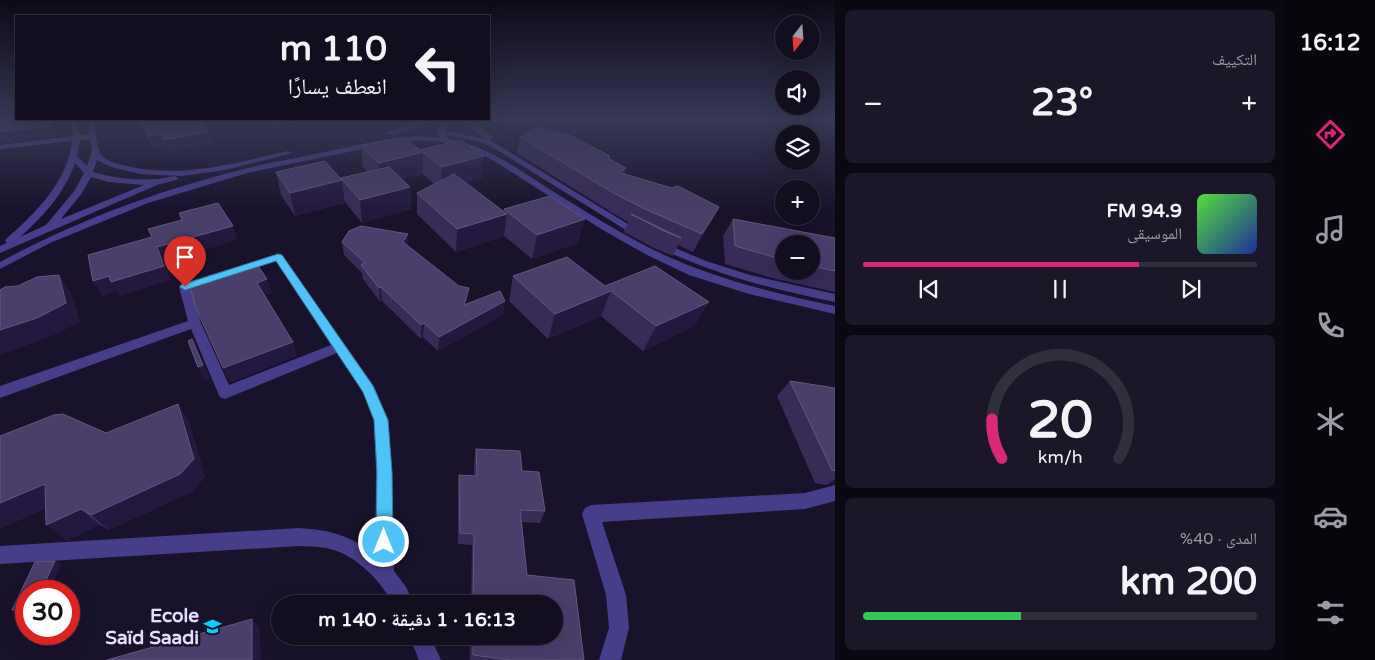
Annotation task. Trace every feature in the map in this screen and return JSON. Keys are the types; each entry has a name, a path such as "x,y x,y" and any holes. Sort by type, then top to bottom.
{"street":[{"path":"0,249 27,227 50,202 65,177 74,150"},
{"path":"0,249 155,183 307,150"},
{"path":"0,266 46,241 146,201 216,179 351,150"},
{"path":"479,150 494,157 629,242 676,265 727,284 779,299 835,310"},
{"path":"503,150 638,233 674,252 761,282 835,298"},
{"path":"96,151 99,158 130,171 157,174 213,169"},
{"path":"12,259 48,229 81,190 90,174 96,151"},
{"path":"73,156 90,174 109,179 155,183 216,179"},
{"path":"339,347 225,393 195,323 185,287 278,257 369,390 381,420 384,472 384,577"},
{"path":"0,392 195,323"},
{"path":"610,660 619,628 616,596 591,514 805,501 835,493"},
{"path":"0,554 299,537 336,541 372,562 400,595"},
{"path":"423,645 430,660"}],"building":[{"path":"365,150 420,150 423,152 379,163"},
{"path":"420,150 475,150 484,156 442,167"},
{"path":"541,150 598,150 626,168 621,173 672,188 678,186 719,207 702,234 617,195"},
{"path":"325,161 342,180 290,193 276,172"},
{"path":"389,167 410,187 360,200 341,178"},
{"path":"454,174 507,214 457,229 417,193"},
{"path":"550,196 585,219 537,235 504,209"},
{"path":"218,203 233,226 157,247 164,266 111,282 109,276 93,281 88,255 152,237 148,229 182,220 179,213"},
{"path":"631,214 681,238 664,231"},
{"path":"733,219 819,235 775,235 775,257 735,246"},
{"path":"361,226 408,234 403,242 459,286 469,288 464,305 500,291 505,301 439,337 424,323 421,325 381,287 379,288 361,265 365,263 342,242 349,231"},
{"path":"820,235 835,238 835,271 820,268"},
{"path":"567,257 605,286 655,266 709,302 656,326 611,291 555,314 513,276"},
{"path":"256,263 267,279 257,283 293,342 223,368 196,308 190,287"},
{"path":"59,275 66,303 37,318 0,330 0,290 5,287 18,286 37,277"},
{"path":"192,339 203,365 198,367 188,341"},
{"path":"790,381 835,388 835,471 832,470"},
{"path":"178,404 194,459 180,474 91,515 81,509 46,525 45,484 0,503 0,436 54,415 63,414 106,433"},
{"path":"476,449 520,451 522,471 539,472 545,511 520,510 527,575 574,580 584,660 511,660 473,655 473,645 563,645 563,595 473,595 474,534 460,533 459,475 477,476"},
{"path":"55,561 46,580 26,580 35,562"},
{"path":"252,619 252,660 107,660"}],"place":[{"name":"Ecole Saïd Saadi","path":"213,626"}],"route":[{"path":"185,287 278,257 369,390 381,420 384,472 384,542"}]}
